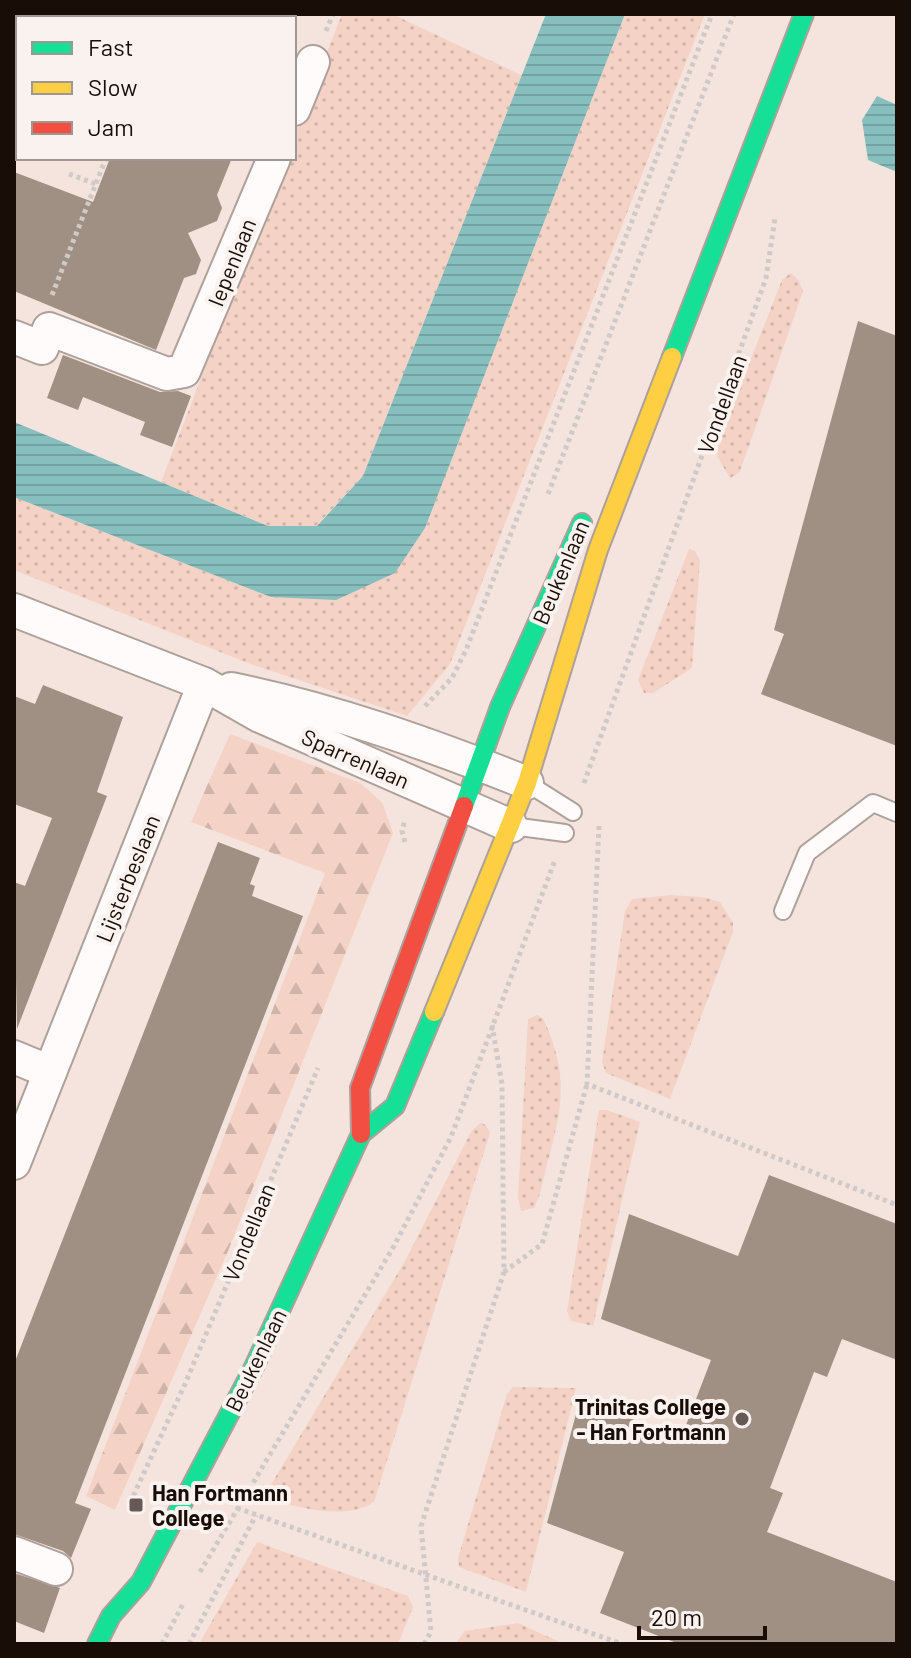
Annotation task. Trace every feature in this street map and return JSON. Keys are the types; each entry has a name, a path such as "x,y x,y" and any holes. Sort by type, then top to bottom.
{"street":[{"name":"Beukenlaan","path":"97,1644 111,1616 141,1582 254,1367 361,1134 395,1106 511,826 598,550 804,14"},
{"path":"296,104 313,62"},
{"name":"Iepenlaan","path":"49,329 167,374 180,374 188,366 273,160"},
{"path":"14,337 42,348 49,329"},
{"name":"Beukenlaan","path":"361,1134 360,1088 500,707 590,501"},
{"name":"Sparrenlaan","path":"14,610 204,684 260,716 390,770 464,807 511,826"},
{"name":"Sparrenlaan","path":"204,684 279,699 479,764 527,783"},
{"name":"Lijsterbeslaan","path":"14,1163 204,684"},
{"path":"14,1057 50,1072"},
{"path":"14,1553 56,1569"},
{"name":"Beukenlaan","path":"138,1613 141,1582"}],"lane":[{"path":"527,783 573,812"},
{"path":"783,911 807,853 873,803 897,813"},
{"path":"511,826 565,833"}],"path":[{"path":"423,708 452,678 466,650 712,14"},
{"path":"544,505 734,14"},
{"path":"49,329 44,315 105,160"},
{"path":"69,174 96,184"},
{"name":"Vondellaan","path":"581,791 766,278 778,206"},
{"path":"405,844 402,831 407,815"},
{"path":"504,1272 542,1244 587,1084 599,825"},
{"path":"195,1581 402,1232 451,1137 491,1022 558,851"},
{"path":"424,1644 431,1632 421,1526 504,1272 502,1084 491,1022"},
{"name":"Vondellaan","path":"125,1513 185,1384 322,1058"},
{"path":"587,1084 897,1205"},
{"path":"237,1508 622,1644"},
{"path":"189,1644 256,1515"},
{"path":"162,1644 188,1594"}],"green space":[{"path":"342,14 392,14 523,76 363,476 316,526 269,526 161,482 285,160 296,160 296,132"},
{"path":"625,14 705,14 450,664 407,716 253,665 14,570 14,497 271,597 425,528"},
{"path":"791,273 803,291 739,473 730,478 717,456 720,437 782,280"},
{"path":"689,549 695,551 700,561 692,668 653,693 644,693 638,680"},
{"path":"230,734 360,783 382,802 393,833 228,1251 115,1510 86,1496 325,873 191,822"},
{"path":"670,895 703,897 720,902 733,923 733,932 670,1099 606,1073 602,1062 625,911 632,899"},
{"path":"537,1015 543,1018 559,1065 560,1106 540,1194 534,1208 521,1211 518,1198 528,1019"},
{"path":"599,1110 640,1122 593,1326 571,1321 567,1311"},
{"path":"480,1123 486,1125 490,1133 374,1502 351,1511 337,1512 271,1499 269,1488 405,1261 471,1132"},
{"path":"513,1387 576,1388 526,1592 459,1567 458,1558 507,1394"},
{"path":"257,1542 408,1596 413,1607 398,1644 199,1644"},
{"path":"518,1623 564,1644 455,1644 465,1631"}],"water":[{"path":"546,14 625,14 425,528 395,573 336,600 271,597 14,497 14,422 268,526 317,526 363,476"},
{"path":"877,96 897,105 897,172 868,160 862,120"}],"building":[{"path":"109,160 231,160 217,195 222,208 217,221 188,233 201,260 196,274 184,278 156,350 14,291 14,172 93,202"},
{"path":"858,321 897,336 897,746 761,694 784,634 774,630"},
{"path":"63,355 160,392 178,391 191,396 172,447 140,435 145,422 83,397 78,410 47,398"},
{"path":"43,685 123,717 97,792 107,796 17,1029 14,882 25,886 52,818 14,804 14,696 35,704"},
{"path":"218,842 260,858 250,884 255,886 252,896 303,916 75,1503 91,1509 71,1558 63,1551 14,1534 14,1364"},
{"name":"Trinitas College - Han Fortmann","path":"769,1175 897,1224 897,1360 842,1339 827,1377 814,1372 770,1488 783,1493 767,1532 897,1582 897,1644 679,1644 600,1613 624,1552 547,1523 580,1399 681,1438 711,1360 601,1319 629,1214 738,1256"},
{"path":"14,1573 60,1588 44,1633 14,1621"}],"traffic: fast":[{"path":"672,357 804,14"},
{"path":"464,806 500,707 582,523"},
{"path":"97,1644 111,1616 141,1582 254,1367 361,1134 395,1106 434,1012"}],"traffic: slow":[{"path":"434,1012 527,783 598,550 672,357"}],"traffic: jam":[{"path":"361,1134 360,1088 464,806"}],"place":[{"name":"Trinitas College - Han Fortmann","path":"742,1419"},
{"name":"Han Fortmann College","path":"136,1505"}]}
